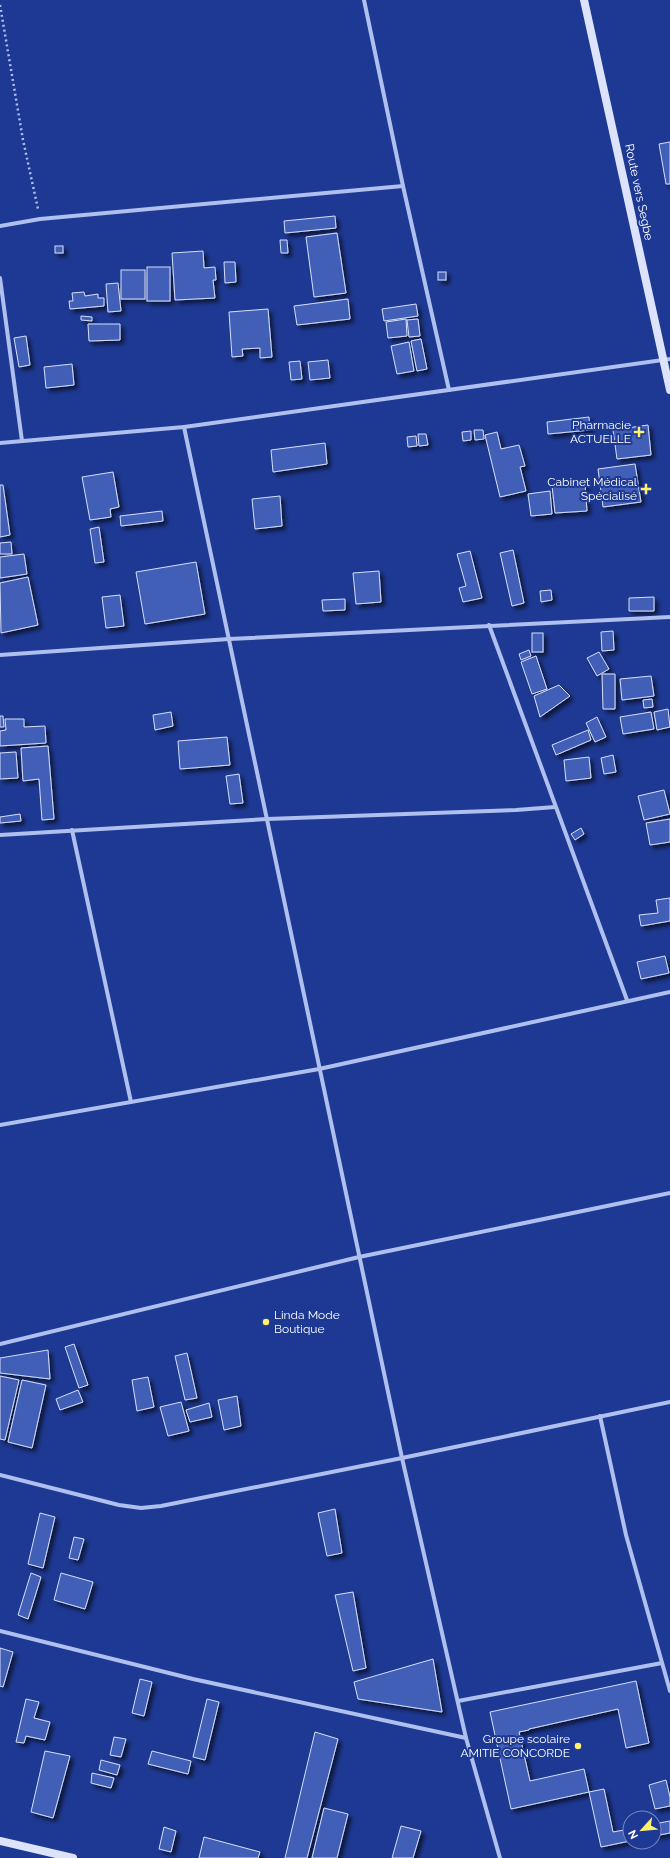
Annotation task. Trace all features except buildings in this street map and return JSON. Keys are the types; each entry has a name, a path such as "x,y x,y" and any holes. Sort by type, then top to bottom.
{"main road":[{"name":"Route vers Segbe","path":"584,0 667,359 670,390"},
{"path":"0,1842 73,1858"}],"street":[{"path":"364,0 403,186 449,390"},
{"path":"0,226 40,219 403,186"},
{"path":"0,278 22,441"},
{"path":"0,443 184,427 667,359"},
{"path":"184,427 402,1458 466,1738 500,1858"},
{"path":"0,655 229,639 670,617"},
{"path":"489,625 627,1000"},
{"path":"0,835 267,819 516,810 555,807"},
{"path":"72,830 131,1102"},
{"path":"0,1125 319,1069 627,1000 670,992"},
{"path":"0,1344 359,1257 670,1193"},
{"path":"0,1475 119,1505 141,1508 161,1506 402,1458 670,1402"},
{"path":"600,1416 626,1535 670,1691"},
{"path":"0,1630 193,1679 466,1738"},
{"path":"458,1701 662,1663"}],"path":[{"path":"0,5 23,140 40,219"}],"place":[{"name":"Pharmacie ACTUELLE","path":"639,432"},
{"name":"Cabinet Médical Spécialisé","path":"646,489"},
{"name":"Linda Mode Boutique","path":"266,1322"},
{"name":"Groupe scolaire AMITIE CONCORDE","path":"578,1746"}]}
